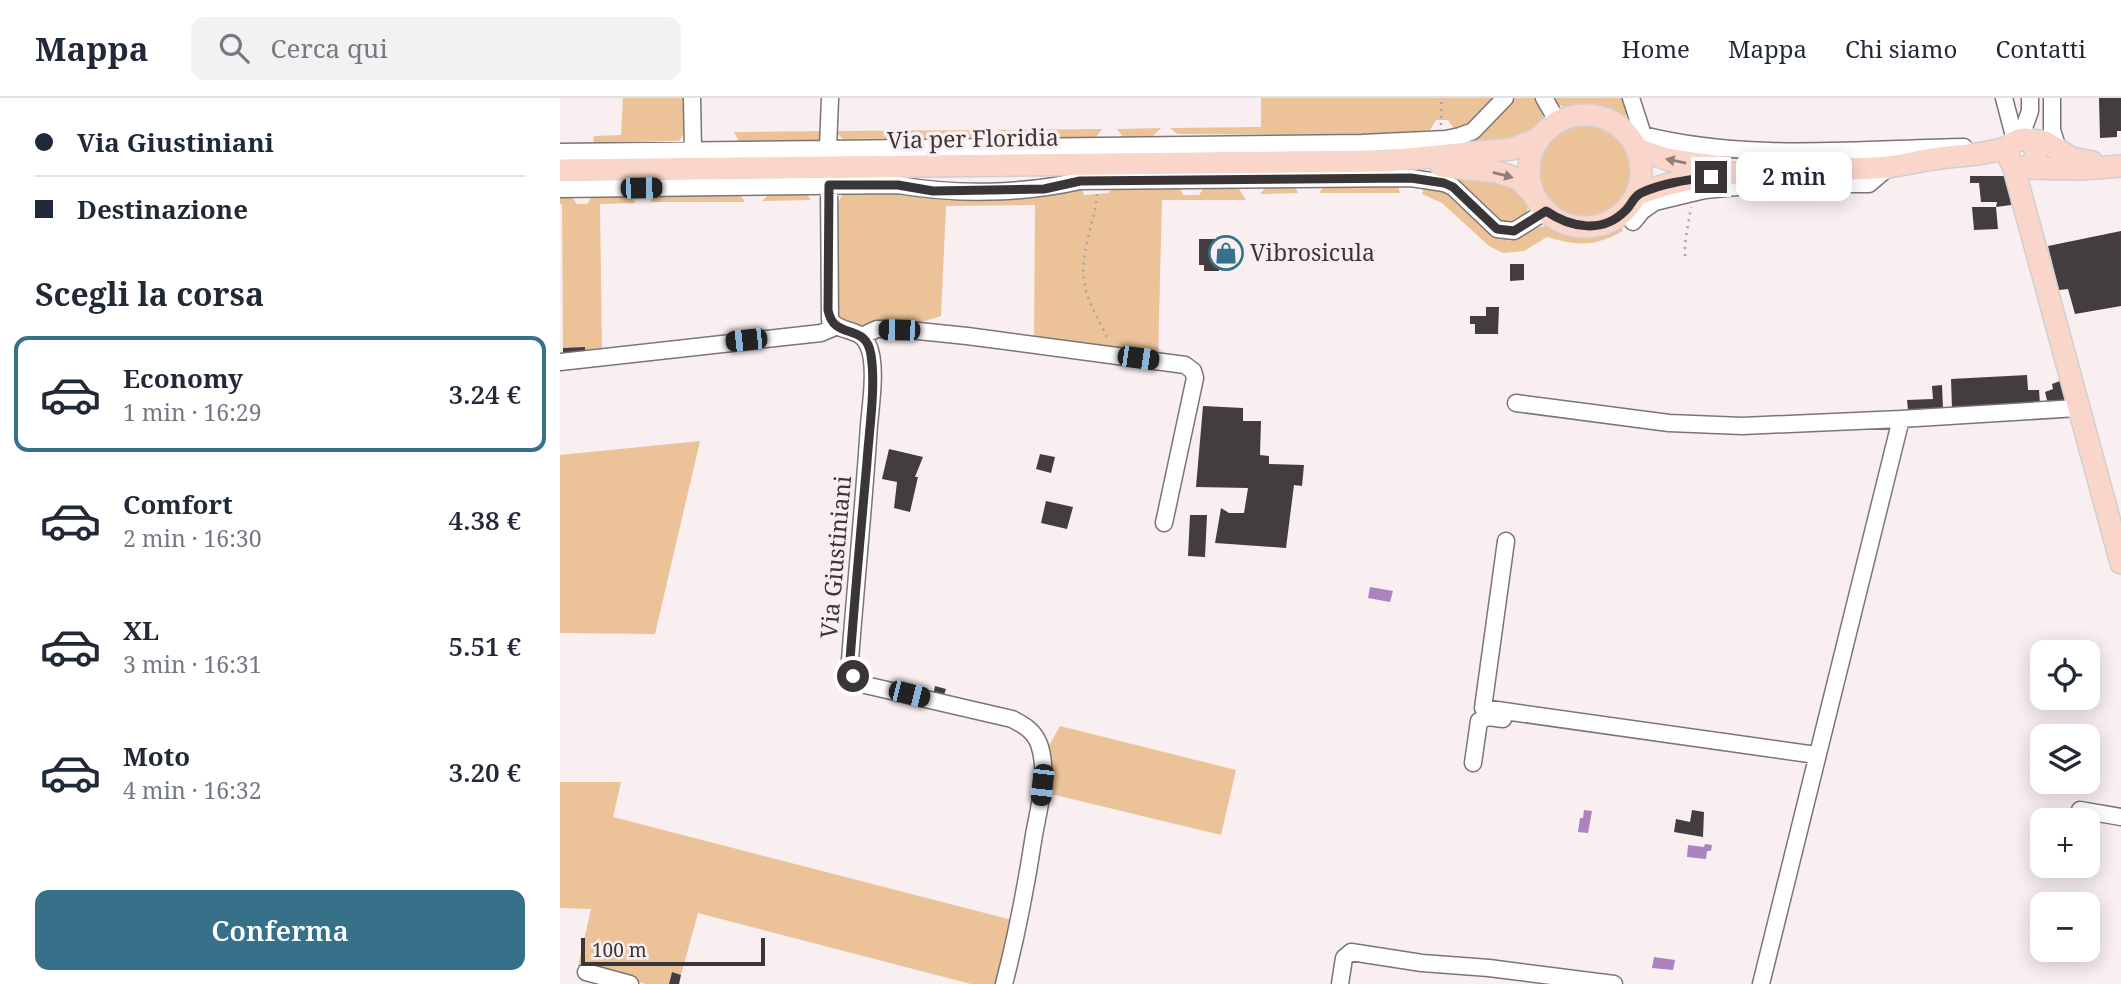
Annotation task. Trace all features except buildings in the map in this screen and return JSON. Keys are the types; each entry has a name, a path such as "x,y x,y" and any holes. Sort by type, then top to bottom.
{"main road":[{"path":"1576,116 1595,116 1612,122 1627,134 1637,149 1642,173 1636,195 1626,210 1612,220 1595,226 1577,227 1560,221 1519,179 1497,172 1386,161 1512,149 1540,138 1558,122 1576,116"},
{"path":"1540,138 1530,166 1530,181 1540,203"},
{"path":"1637,149 1669,160 1765,172"},
{"path":"2025,150 2082,169 2120,166"},
{"path":"2025,150 2022,192 2121,563"},
{"path":"1636,195 1677,182 1875,161 1968,157 2025,150 2120,166"},
{"name":"Via per Floridia","path":"560,170 1386,161"}],"street":[{"path":"692,98 693,150"},
{"path":"828,148 830,98"},
{"path":"560,152 1362,143 1441,139 1473,131 1505,98"},
{"path":"1544,98 1558,122"},
{"path":"1631,98 1643,135 1683,145 1875,161 1994,146 2025,150"},
{"path":"2004,98 2025,150"},
{"path":"2025,150 2030,98"},
{"path":"2025,150 2052,98"},
{"path":"1633,222 1655,202 1734,186 1869,184 1875,161"},
{"path":"560,189 898,185 933,191 1044,189 1080,181 1411,178 1453,187 1497,229 1514,231 1540,203"},
{"path":"829,185 828,310 835,327"},
{"path":"560,362 821,333 835,327 857,332 864,337 877,329 899,330 967,336 1185,365 1193,370 1195,378 1164,523"},
{"name":"Via Giustiniani","path":"864,337 872,357 871,403 850,660 853,676 861,684 1012,719 1032,732 1042,756 1040,800 1022,912 1004,984"},
{"path":"1516,403 1669,423 1742,426 2078,408"},
{"path":"1761,984 1901,419"},
{"path":"1506,541 1483,708 1815,760"},
{"path":"1473,763 1479,721 1488,717 1815,760"},
{"path":"2100,813 2121,817"},
{"path":"1340,984 1344,958 1351,952 1422,963 1489,968 1614,984"},
{"path":"586,972 630,984"}],"path":[{"path":"1441,98 1441,139"},
{"path":"1097,181 1096,205 1084,265 1084,281 1090,302 1114,355"},
{"path":"1685,256 1691,209 1687,194"}],"shaded area":[{"path":"623,98 687,98 686,126 679,141 593,143 594,136 621,135"},
{"path":"1261,98 1497,98 1472,124 1456,132 1448,120 1436,120 1430,130 1356,135 1177,134 1170,128 1261,127"},
{"path":"1516,98 1534,98 1544,110 1543,122 1515,137 1465,143 1481,134"},
{"path":"1551,98 1628,98 1631,107 1622,121 1601,108 1565,107"},
{"path":"1585,124 1604,127 1619,138 1630,153 1633,172 1630,191 1619,206 1604,217 1585,220 1566,217 1551,206 1540,191 1537,172 1540,153 1551,138 1566,127"},
{"path":"1161,128 1153,136 1123,137 1117,129"},
{"path":"1102,129 1096,137 1001,138 998,130"},
{"path":"983,130 979,138 843,139 835,131"},
{"path":"824,131 818,140 739,141 734,132"},
{"path":"1446,175 1479,178 1510,186 1527,199 1527,212 1513,225 1500,223"},
{"path":"1268,185 1294,185 1298,193 1260,194"},
{"path":"1325,185 1398,185 1400,193 1319,193"},
{"path":"1425,185 1441,187 1494,233 1510,241 1546,226 1575,236 1603,233 1620,225 1623,231 1603,240 1586,243 1547,237 1524,251 1503,253 1489,246 1442,203 1422,194"},
{"path":"1179,186 1183,195 1199,195 1205,186 1237,186 1246,200 1162,200 1158,358 1034,341 1035,205 946,206 941,316 912,325 880,323 848,326 835,318 832,214 845,190 899,190 922,195 1042,196 1082,188 1084,195 1109,193 1112,187"},
{"path":"805,192 811,200 762,201 770,193"},
{"path":"739,193 745,202 650,202 654,195"},
{"path":"570,195 577,204 587,204 593,195 630,195 635,203 600,204 602,354 563,358 560,196"},
{"path":"700,441 655,634 560,633 560,455"},
{"path":"1370,587 1393,591 1390,602 1368,598"},
{"path":"1060,726 1236,770 1221,835 1047,793 1047,749"},
{"path":"560,782 621,782 613,817 1016,921 998,984 971,984 698,913 681,975 672,972 669,984 646,984 578,966 591,909 560,908"},
{"path":"1584,810 1592,811 1588,833 1578,832"},
{"path":"1705,844 1712,845 1711,851 1707,851 1706,859 1687,857 1688,845 1704,847"},
{"path":"1654,957 1675,960 1673,970 1652,968"}],"place":[{"name":"Vibrosicula","path":"1226,253"}],"route":[{"path":"853,676 850,660 868,447 872,357 864,337 857,332 835,327 830,320 829,185 898,185 933,191 1044,189 1080,181 1411,178 1453,187 1497,229 1514,231 1546,211 1560,221 1577,227 1595,226 1612,220 1626,210 1636,195 1650,189 1711,177"}]}
